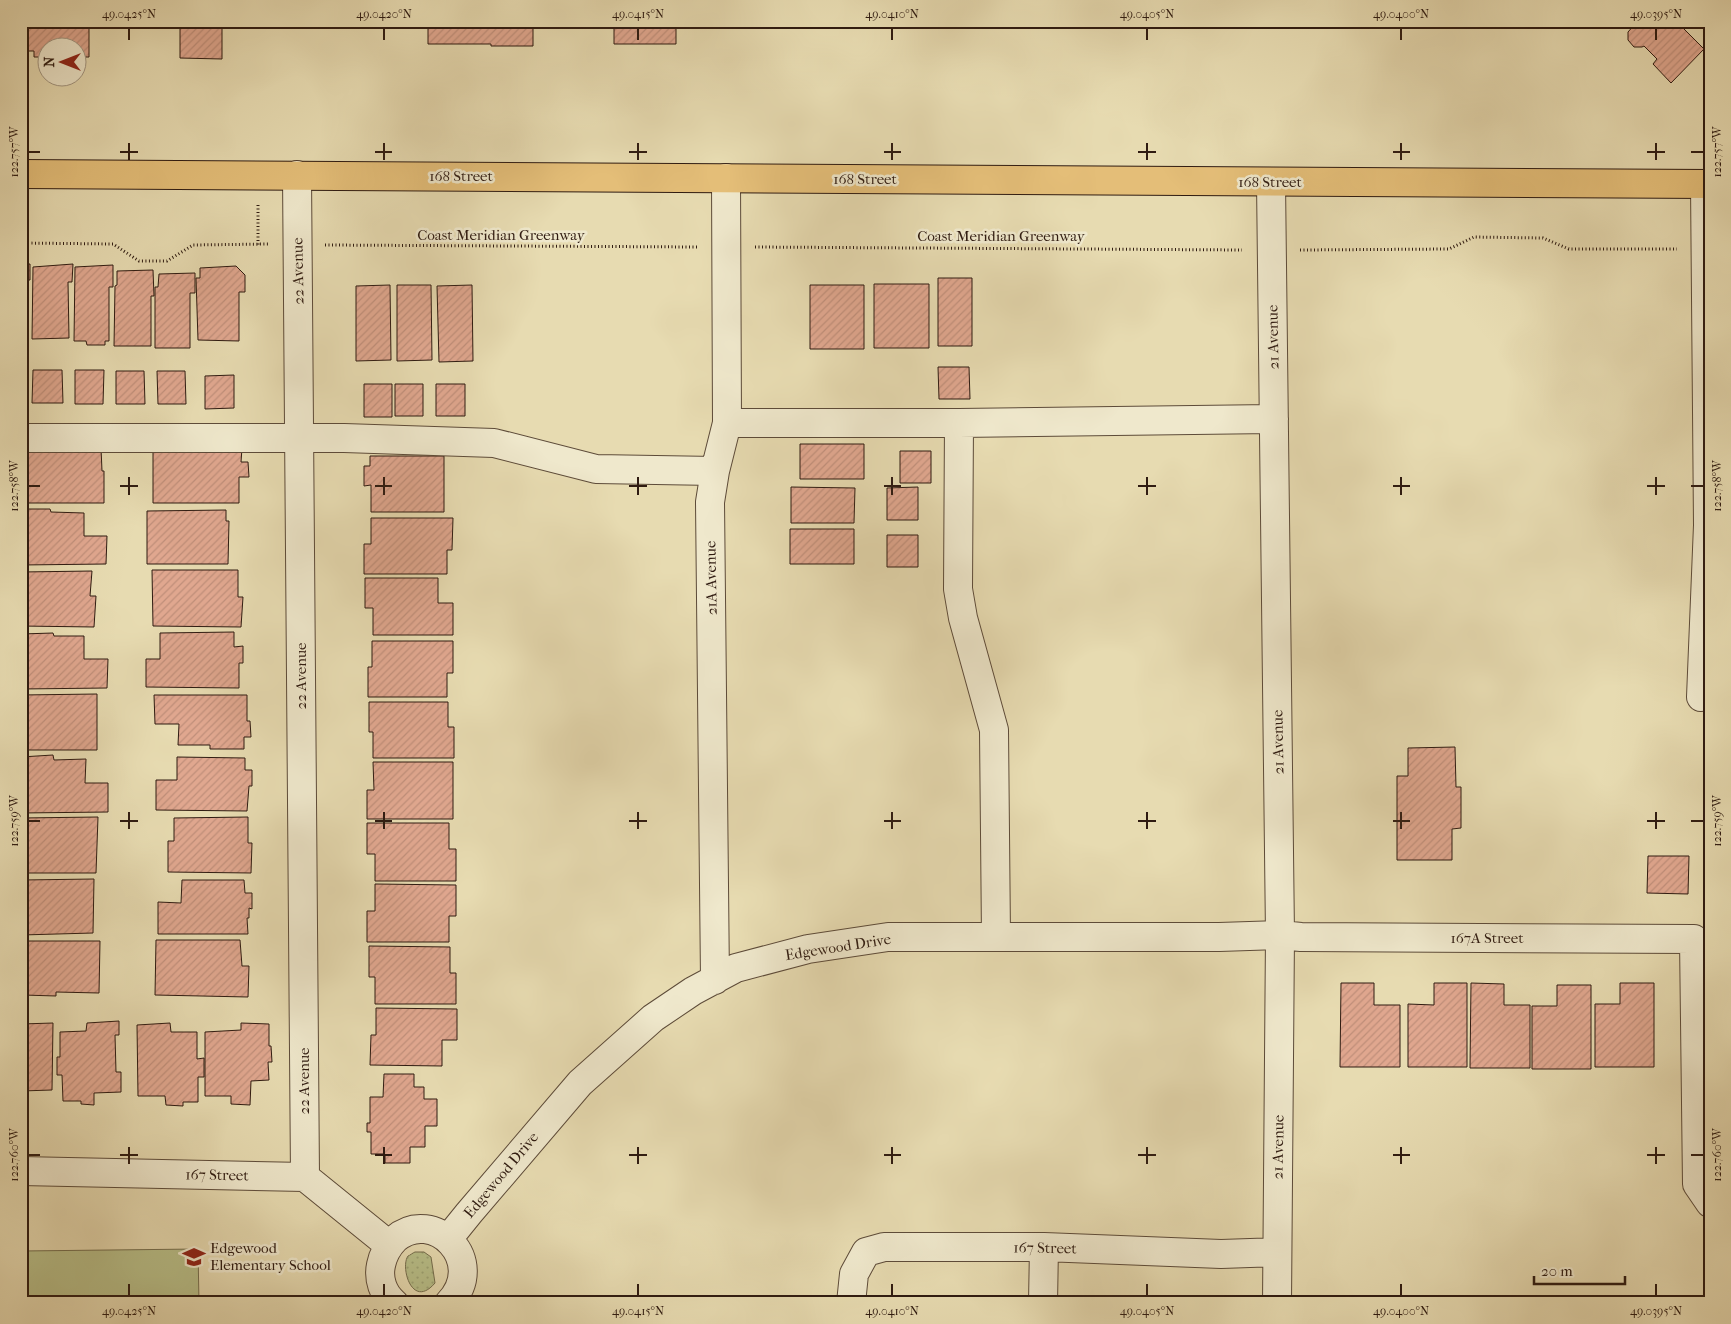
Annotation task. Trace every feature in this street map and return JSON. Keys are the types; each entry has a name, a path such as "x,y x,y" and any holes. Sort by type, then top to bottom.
{"main road":[{"name":"168 Street","path":"21,174 1707,184"}],"street":[{"name":"22 Avenue","path":"296,175 305,1177"},
{"name":"21A Avenue","path":"715,980 710,502 715,471 727,423 726,178"},
{"name":"21 Avenue","path":"1271,182 1280,936 1277,1303"},
{"path":"1701,697 1708,525 1707,184"},
{"path":"727,423 959,423 1274,419"},
{"path":"959,423 958,589 963,618 994,730 996,937"},
{"path":"21,438 344,438 494,443 596,469 715,471"},
{"name":"Edgewood Drive","path":"448,1239 468,1213 580,1083 653,1018 694,991 736,968 808,948 888,937 1280,936"},
{"name":"167A Street","path":"1280,936 1694,940 1703,1194"},
{"name":"167 Street","path":"21,1171 305,1177"},
{"path":"305,1177 389,1245"},
{"path":"394,1303 382,1286 380,1272 382,1258 389,1245 399,1236 411,1231 424,1230 436,1232 448,1239 456,1248 462,1260 461,1285 457,1300"},
{"name":"167 Street","path":"851,1303 854,1274 866,1252 884,1247 1044,1247 1221,1254 1277,1252"},
{"path":"1043,1303 1044,1247"}],"path":[{"path":"258,175 258,245"},
{"path":"1298,250 1449,249 1474,237 1543,238 1569,249 1686,250"},
{"path":"21,243 113,244 139,261 167,261 193,245 275,244"},
{"name":"Coast Meridian Greenway","path":"322,244 688,248"},
{"name":"Coast Meridian Greenway","path":"759,247 1244,250"}],"green space":[{"path":"198,1249 199,1303 21,1303 21,1251"},
{"path":"415,1252 424,1252 431,1257 435,1283 427,1290 420,1292 410,1284 406,1269 408,1256"}],"building":[{"path":"21,21 89,21 89,57 88,38 38,38 38,57 34,57 34,51 21,51"},
{"path":"195,21 222,21 222,59 180,58 180,24 195,24"},
{"path":"428,21 533,21 533,46 428,44"},
{"path":"614,21 686,21 686,23 676,23 676,44 614,44"},
{"path":"1372,21 1431,21 1431,25 1372,25"},
{"path":"1634,21 1676,21 1704,49 1671,83 1653,64 1657,59 1644,46 1634,47 1628,40 1628,32 1636,23"},
{"path":"21,264 30,264 30,280 26,280 26,339 21,340"},
{"path":"73,264 72,282 68,282 69,338 32,339 33,267"},
{"path":"113,265 113,287 109,287 109,341 105,341 105,345 87,345 86,341 74,341 75,267"},
{"path":"236,266 245,275 245,292 239,292 239,341 198,340 196,278 200,278 200,268"},
{"path":"153,270 154,296 151,296 151,346 114,346 117,271"},
{"path":"195,273 195,293 190,293 190,348 155,348 155,287 158,287 159,274"},
{"path":"938,278 972,278 972,346 938,346"},
{"path":"874,284 929,284 929,348 874,348"},
{"path":"390,285 391,360 356,361 356,286"},
{"path":"397,285 431,285 432,360 397,361"},
{"path":"472,285 473,361 439,362 437,286"},
{"path":"810,285 864,285 864,349 810,349"},
{"path":"938,367 969,367 970,399 939,399"},
{"path":"33,370 62,370 63,403 32,403"},
{"path":"75,370 104,370 103,404 75,404"},
{"path":"116,371 144,371 145,404 116,404"},
{"path":"157,371 185,371 186,404 158,404"},
{"path":"234,375 234,408 205,409 205,376"},
{"path":"364,384 392,384 392,417 364,417"},
{"path":"395,384 423,384 423,416 395,416"},
{"path":"436,384 465,384 465,416 436,416"},
{"path":"800,444 864,444 864,479 800,479"},
{"path":"153,447 242,448 241,462 248,462 249,477 239,477 239,503 153,503"},
{"path":"21,448 101,448 102,471 104,471 104,503 21,503"},
{"path":"900,451 931,451 931,483 900,483"},
{"path":"370,456 444,456 444,512 371,512 371,485 364,486 364,466 370,466"},
{"path":"791,487 855,488 854,523 791,523"},
{"path":"918,487 918,520 887,520 887,488"},
{"path":"21,509 50,509 51,512 84,513 84,536 107,536 106,564 21,565"},
{"path":"226,510 226,521 229,521 228,564 147,564 147,511"},
{"path":"371,518 453,518 452,550 447,550 447,574 364,574 364,544 371,544"},
{"path":"790,529 854,529 854,564 790,564"},
{"path":"887,535 918,535 918,567 887,567"},
{"path":"152,570 238,570 238,597 243,597 241,627 153,626"},
{"path":"92,571 90,596 96,596 94,627 21,626 21,572"},
{"path":"365,578 438,578 438,603 453,603 453,635 373,635 373,608 365,608"},
{"path":"234,632 234,647 243,646 243,663 239,663 239,688 146,687 146,659 160,659 160,633"},
{"path":"53,633 54,636 84,636 84,659 108,659 107,688 21,689 21,634"},
{"path":"372,641 453,641 453,673 447,673 447,697 368,697 368,667 372,667"},
{"path":"97,694 97,750 21,750 21,695"},
{"path":"154,695 247,695 247,721 250,721 251,737 244,737 244,749 210,749 210,745 178,745 179,724 155,724"},
{"path":"369,702 448,702 448,727 454,727 454,758 373,758 373,732 369,732"},
{"path":"1455,747 1456,787 1461,787 1461,828 1452,829 1452,860 1397,860 1397,776 1408,776 1408,748"},
{"path":"53,755 54,760 86,759 85,783 108,783 108,812 21,813 21,757"},
{"path":"177,757 245,758 245,770 252,770 252,786 249,786 247,811 156,810 156,780 177,780"},
{"path":"373,762 453,762 453,819 367,819 367,790 374,790"},
{"path":"98,817 96,873 21,873 21,818"},
{"path":"248,817 248,843 252,843 251,873 168,872 168,841 174,841 174,818"},
{"path":"367,823 449,823 449,849 456,849 456,881 375,881 375,854 367,854"},
{"path":"1648,856 1689,856 1688,894 1647,893"},
{"path":"94,879 93,933 21,935 22,880"},
{"path":"182,880 244,880 245,893 252,893 252,909 249,908 249,918 247,918 248,934 158,934 158,902 181,903"},
{"path":"375,884 456,885 456,916 449,916 449,942 367,942 367,911 375,911"},
{"path":"156,940 240,940 242,966 249,966 248,997 155,995"},
{"path":"21,941 100,941 99,993 56,992 56,996 23,995"},
{"path":"369,946 450,947 450,973 456,973 456,1004 375,1004 375,977 369,977"},
{"path":"1341,983 1374,983 1374,1005 1400,1005 1400,1067 1340,1067"},
{"path":"1434,983 1467,983 1467,1067 1408,1067 1408,1004 1434,1005"},
{"path":"1471,983 1504,984 1504,1005 1530,1005 1530,1068 1470,1068"},
{"path":"1620,983 1654,983 1654,1067 1595,1067 1595,1004 1620,1004"},
{"path":"1557,985 1591,985 1591,1069 1532,1069 1532,1006 1557,1006"},
{"path":"376,1008 457,1009 457,1040 442,1040 442,1066 370,1065 371,1035 376,1035"},
{"path":"119,1021 119,1035 115,1035 116,1072 121,1072 121,1092 94,1093 94,1105 81,1104 81,1101 63,1101 62,1075 57,1075 57,1057 60,1057 60,1032 86,1031 87,1023"},
{"path":"53,1023 52,1090 21,1091 21,1024"},
{"path":"170,1023 171,1032 197,1032 197,1059 204,1058 204,1077 198,1077 198,1102 183,1102 183,1106 166,1105 165,1096 138,1096 137,1025"},
{"path":"241,1023 269,1024 269,1046 271,1046 272,1062 268,1062 269,1080 251,1081 250,1105 231,1104 231,1096 205,1096 205,1032 241,1030"},
{"path":"384,1074 414,1074 414,1087 424,1087 424,1099 437,1099 437,1126 425,1126 425,1147 410,1147 410,1163 385,1163 385,1154 371,1154 371,1132 367,1132 367,1123 370,1123 370,1097 383,1097"}],"place":[{"name":"Edgewood Elementary School","path":"194,1257"}]}
